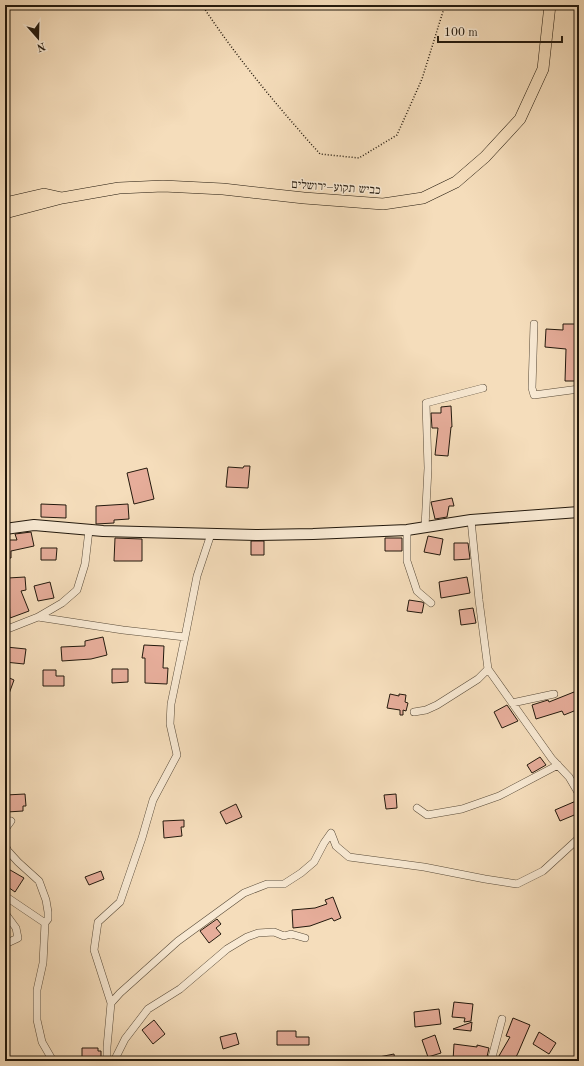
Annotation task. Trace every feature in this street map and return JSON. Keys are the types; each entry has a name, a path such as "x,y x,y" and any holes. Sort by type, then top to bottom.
{"main road":[{"name":"כביש תקוע–ירושלים","path":"5,213 62,198 119,188 163,186 223,189 304,198 383,204 423,198 456,182 485,157 520,119 543,69 550,5"},
{"path":"5,203 44,194 62,198"}],"street":[{"path":"534,324 532,388 534,395 579,390"},
{"path":"425,527 428,468 426,403 483,388"},
{"path":"5,529 34,525 103,531 258,535 313,534 407,530 472,520 579,512"},
{"path":"472,520 479,600 488,669 552,759 569,777 579,794"},
{"path":"5,630 38,617 62,602 77,590 85,564 89,530"},
{"path":"407,530 407,561 417,592 431,603"},
{"path":"107,1061 111,1003 94,950 98,922 120,902 142,838 153,800 177,755 170,724 171,704 197,576 211,534"},
{"path":"38,617 123,630 185,637"},
{"path":"414,712 426,710 437,705 478,679 488,669"},
{"path":"512,703 554,694"},
{"path":"417,808 427,815 462,810 499,796 558,766"},
{"path":"5,830 11,821"},
{"path":"111,1003 120,993 178,941 244,893 267,884 284,884 301,873 314,862 324,843 331,834 336,846 349,857 424,867 517,884 543,871 579,838"},
{"path":"5,845 8,851 18,862 39,881 46,900 48,919 44,923 43,963 37,990 37,1020 42,1042 53,1061"},
{"path":"5,896 44,923"},
{"path":"5,913 16,928 18,938 5,944"},
{"path":"114,1061 125,1039 148,1009 180,988 227,949 247,937 258,933 274,932 284,936 291,934 305,938"},
{"path":"491,1061 502,1019"}],"path":[{"path":"202,5 219,31 257,80 320,154 359,158 397,135 422,78 444,5"}],"building":[{"path":"563,324 579,324 579,334 576,334 575,348 579,348 579,381 565,381 566,349 545,347 546,329 563,330"},
{"path":"451,406 452,427 448,456 435,455 438,428 432,428 431,413 441,413 441,407"},
{"path":"244,466 250,466 248,488 226,487 228,467 243,468"},
{"path":"147,468 154,499 134,504 127,473"},
{"path":"452,498 454,506 449,506 447,517 435,519 431,502"},
{"path":"41,504 66,505 66,518 41,517"},
{"path":"128,504 129,519 114,520 114,523 96,524 96,506"},
{"path":"31,532 34,546 11,551 11,558 5,558 5,540 17,540 15,534"},
{"path":"428,536 443,539 440,555 424,552"},
{"path":"115,538 142,539 142,561 114,561"},
{"path":"385,538 402,538 402,551 385,551"},
{"path":"251,541 264,541 264,555 251,555"},
{"path":"454,543 468,543 470,559 454,560"},
{"path":"41,548 57,548 56,560 41,560"},
{"path":"25,577 26,590 21,591 29,611 10,618 8,578"},
{"path":"467,577 470,593 441,598 439,582"},
{"path":"50,582 54,598 38,601 34,586"},
{"path":"409,600 424,603 422,613 407,611"},
{"path":"473,608 476,623 461,625 459,610"},
{"path":"103,637 107,655 91,659 62,661 61,647 85,646 85,641"},
{"path":"144,645 164,646 163,668 168,668 167,684 145,683 145,658 142,658"},
{"path":"6,647 26,649 24,664 5,662"},
{"path":"112,669 128,669 128,682 112,683"},
{"path":"43,670 56,670 56,676 64,676 64,686 43,686"},
{"path":"5,676 14,680 6,702 5,702"},
{"path":"574,692 579,709 564,715 562,711 536,719 532,705 548,700 549,702"},
{"path":"390,694 399,696 399,694 406,695 405,702 408,703 406,711 403,710 403,715 400,715 400,710 387,708"},
{"path":"507,705 518,721 502,728 494,712"},
{"path":"540,757 546,765 532,773 527,765"},
{"path":"25,794 26,806 23,806 23,811 7,812 6,795"},
{"path":"396,794 397,808 386,809 384,795"},
{"path":"576,801 579,813 560,821 555,810"},
{"path":"236,804 242,817 226,824 220,812"},
{"path":"184,820 184,827 181,827 182,836 164,838 163,821"},
{"path":"5,867 24,878 15,892 5,885"},
{"path":"101,871 104,879 89,885 85,877"},
{"path":"333,897 341,918 334,921 332,918 310,926 293,928 292,910 315,908 327,904 325,900"},
{"path":"217,919 221,924 216,928 221,934 209,943 200,931"},
{"path":"454,1002 473,1004 471,1021 464,1022 465,1018 452,1017"},
{"path":"439,1009 441,1024 415,1027 414,1012"},
{"path":"513,1018 530,1025 514,1061 496,1061 510,1037 506,1036"},
{"path":"154,1020 165,1034 153,1044 142,1030"},
{"path":"472,1022 471,1031 453,1029"},
{"path":"277,1031 296,1031 296,1037 309,1037 309,1045 277,1045"},
{"path":"539,1032 556,1043 549,1054 533,1044"},
{"path":"236,1033 239,1044 223,1049 220,1037"},
{"path":"435,1035 441,1053 428,1057 422,1040"},
{"path":"454,1044 477,1047 477,1045 489,1048 486,1061 453,1061"},
{"path":"82,1048 98,1048 98,1051 101,1051 101,1061 82,1061"},
{"path":"394,1054 395,1061 374,1061 374,1058"}]}
